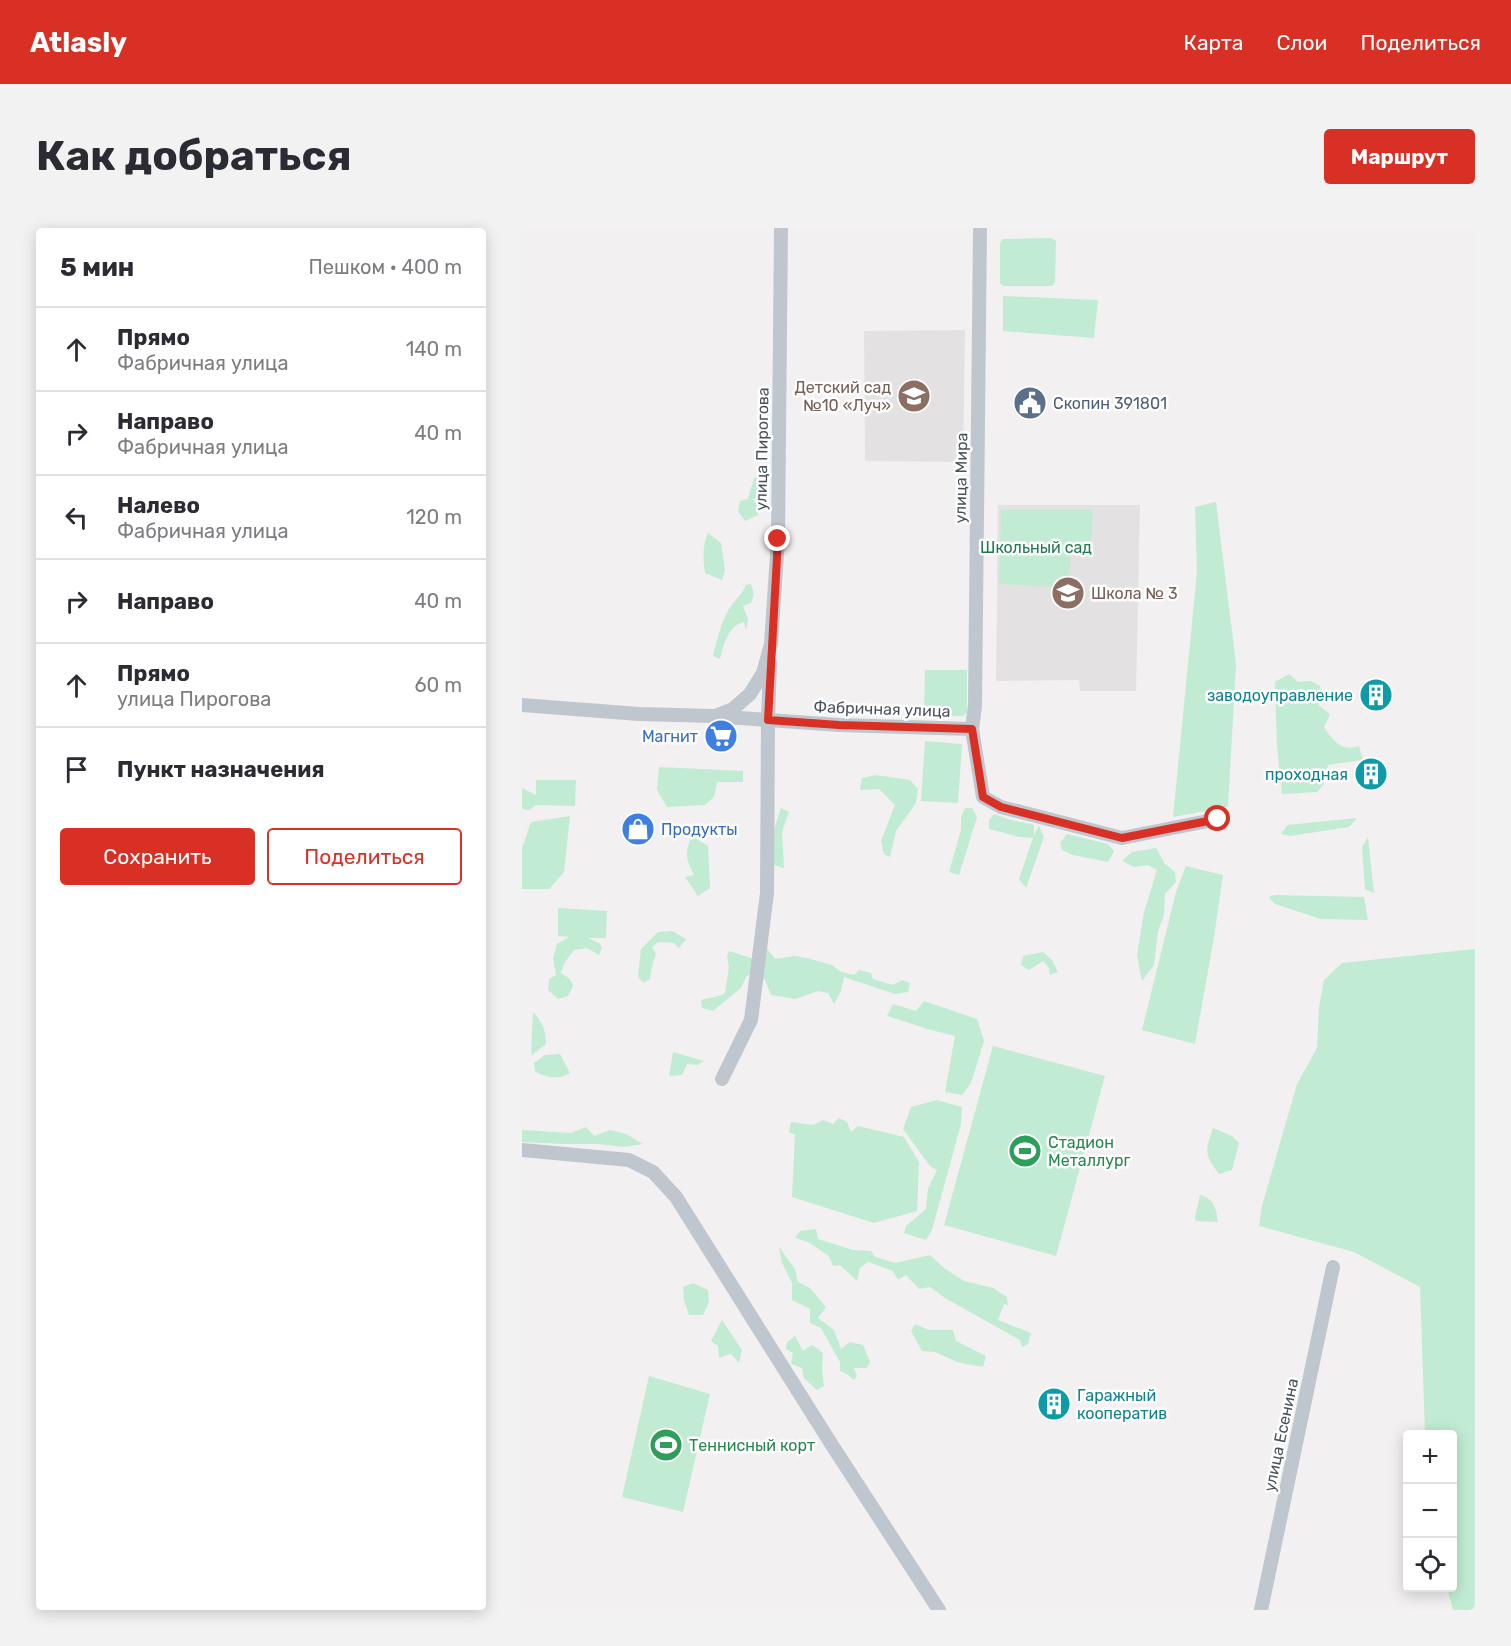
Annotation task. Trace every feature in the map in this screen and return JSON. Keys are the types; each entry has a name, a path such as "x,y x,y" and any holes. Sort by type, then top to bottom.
{"street":[{"name":"улица Пирогова","path":"713,716 733,709 750,694 763,673 771,644 778,539 781,228"},
{"name":"улица Мира","path":"972,729 975,706 980,228"},
{"path":"722,1079 751,1020 767,893 771,644"},
{"name":"Фабричная улица","path":"522,705 839,725 972,729 983,797 1001,807 1122,838 1218,819"},
{"path":"522,1150 629,1160 653,1172 676,1197 939,1610"},
{"name":"улица Есенина","path":"1261,1610 1333,1267"}],"shaded area":[{"name":"Детский сад №10 «Луч»","path":"965,330 963,462 865,461 864,331"},
{"name":"Школа № 3","path":"998,505 1140,505 1136,691 1080,691 1079,680 996,681"}],"green space":[{"path":"1051,238 1056,241 1055,282 1052,286 1003,286 1000,283 1000,243 1003,239"},
{"path":"1003,296 1098,300 1094,338 1003,331"},
{"path":"758,477 760,497 753,499 759,508 758,515 745,521 738,511 740,501 748,499 754,478"},
{"path":"1216,502 1236,664 1228,807 1173,817 1197,572 1195,507"},
{"name":"Школьный сад","path":"1001,510 1093,510 1091,548 1071,548 1069,588 999,584"},
{"path":"708,533 721,543 725,570 722,580 705,573 704,553"},
{"path":"751,584 754,594 751,603 743,606 748,619 746,630 744,622 734,627 723,647 720,659 713,656 728,610 746,585"},
{"path":"925,670 967,670 967,713 962,716 924,716"},
{"path":"1289,674 1298,682 1311,681 1320,686 1324,700 1318,705 1330,714 1324,727 1338,744 1347,748 1359,746 1363,760 1328,765 1324,784 1317,792 1282,794 1277,747 1275,682"},
{"path":"925,741 962,744 958,803 921,801"},
{"path":"659,767 743,771 743,782 717,782 714,797 705,805 667,807 657,790"},
{"path":"876,775 910,780 918,789 916,803 896,831 890,857 884,854 881,841 895,805 879,789 860,790 862,778"},
{"path":"536,780 576,780 575,806 536,805 529,810 522,809 522,788 536,795"},
{"path":"781,808 789,812 782,832 784,868 773,865 774,829"},
{"path":"965,808 972,808 977,817 959,875 949,872"},
{"path":"994,814 1034,825 1034,835 1039,826 1044,837 1026,888 1019,879 1033,838 989,829 989,820"},
{"path":"570,816 564,872 549,889 522,889 522,848 531,822"},
{"path":"1357,818 1349,827 1290,836 1281,834 1287,825"},
{"path":"1067,834 1108,844 1114,851 1108,862 1073,855 1062,850 1060,843"},
{"path":"692,836 708,846 710,888 698,896 685,877 694,875 687,856"},
{"path":"1368,837 1374,893 1365,889 1362,847"},
{"path":"1156,848 1165,864 1175,872 1176,882 1165,894 1164,915 1158,931 1154,965 1142,981 1137,955 1144,912 1157,870 1148,865 1134,867 1122,861 1132,852"},
{"path":"1186,866 1223,875 1195,1044 1142,1030 1176,892"},
{"path":"1270,896 1364,897 1368,920 1321,919 1275,904"},
{"path":"558,908 607,911 606,938 588,938 602,947 599,955 587,948 574,950 565,962 561,973 570,979 573,986 568,996 558,999 548,990 549,979 556,975 553,958 557,944 569,937 558,936"},
{"path":"672,931 686,939 679,948 674,943 658,942 652,947 656,954 650,979 644,983 638,977 641,949 658,932"},
{"path":"1475,949 1475,1610 1453,1610 1448,1592 1457,1592 1457,1430 1425,1430 1420,1287 1354,1252 1259,1226 1262,1206 1297,1084 1317,1048 1319,1007 1324,980 1342,963"},
{"path":"768,950 775,959 794,956 807,958 832,965 841,972 854,975 859,970 871,973 873,979 893,985 902,980 910,983 908,992 895,994 844,977 841,991 834,1004 828,993 818,991 795,999 771,995 765,980 752,972 746,977 741,988 713,1011 702,1008 701,1000 725,993 729,951 751,958"},
{"path":"1043,952 1052,960 1058,972 1050,975 1049,968 1043,961 1029,970 1021,965 1023,956"},
{"path":"924,1001 977,1019 984,1041 971,1083 962,1095 945,1092 955,1036 887,1016 893,1004 916,1011"},
{"path":"533,1012 543,1026 546,1044 531,1056"},
{"name":"Стадион Металлург","path":"993,1046 1105,1076 1056,1256 944,1225"},
{"path":"673,1052 704,1061 698,1065 687,1064 682,1075 669,1076"},
{"path":"560,1054 570,1073 561,1077 552,1077 535,1071 534,1063 545,1055"},
{"path":"937,1100 962,1107 961,1124 932,1230 926,1240 904,1233 906,1226 926,1209 928,1189 937,1170 930,1166 903,1129 911,1107"},
{"path":"839,1118 847,1122 851,1132 858,1126 904,1137 919,1162 917,1211 874,1223 792,1197 795,1135 789,1132 791,1122 813,1125 823,1120 833,1124"},
{"path":"586,1127 594,1136 610,1130 626,1134 643,1144 624,1147 522,1142 522,1130 571,1133"},
{"path":"1213,1128 1232,1136 1239,1143 1232,1170 1219,1174 1207,1152"},
{"path":"1200,1195 1212,1202 1218,1222 1196,1221"},
{"path":"816,1229 818,1239 853,1250 871,1251 875,1257 895,1263 930,1255 944,1268 964,1281 993,1288 1007,1297 1008,1305 1004,1304 998,1320 1031,1333 1028,1344 1022,1347 1020,1340 945,1298 930,1287 919,1289 906,1275 898,1280 893,1271 868,1262 860,1268 857,1281 840,1265 833,1266 829,1256 808,1242 795,1238 800,1231"},
{"path":"779,1247 795,1269 798,1282 810,1288 826,1307 818,1318 834,1330 841,1349 850,1342 863,1345 870,1362 867,1368 854,1368 857,1376 854,1380 840,1371 840,1362 821,1328 810,1323 810,1309 792,1300 792,1283 782,1263"},
{"path":"693,1283 708,1290 709,1302 703,1315 689,1315 684,1300 683,1287"},
{"path":"722,1320 742,1350 739,1363 731,1354 719,1358 718,1346 711,1341"},
{"path":"915,1324 929,1330 953,1330 956,1341 986,1356 983,1367 957,1362 935,1352 922,1351 911,1331"},
{"path":"795,1336 803,1351 812,1345 823,1353 824,1386 817,1390 804,1378 802,1368 791,1364 793,1353 786,1349 787,1342"},
{"name":"Теннисный корт","path":"649,1376 710,1394 683,1512 622,1497"}],"place":[{"name":"Детский сад №10 «Луч»","path":"914,396"},
{"name":"Скопин 391801","path":"1030,403"},
{"name":"Школа № 3","path":"1068,593"},
{"name":"заводоуправление","path":"1376,695"},
{"name":"Магнит","path":"721,736"},
{"name":"проходная","path":"1371,774"},
{"name":"Продукты","path":"638,829"},
{"name":"Стадион Металлург","path":"1025,1151"},
{"name":"Гаражный кооператив","path":"1054,1404"},
{"name":"Теннисный корт","path":"666,1445"}],"route":[{"path":"778,539 768,720 839,725 972,729 983,797 1001,807 1122,838 1218,819"}]}
